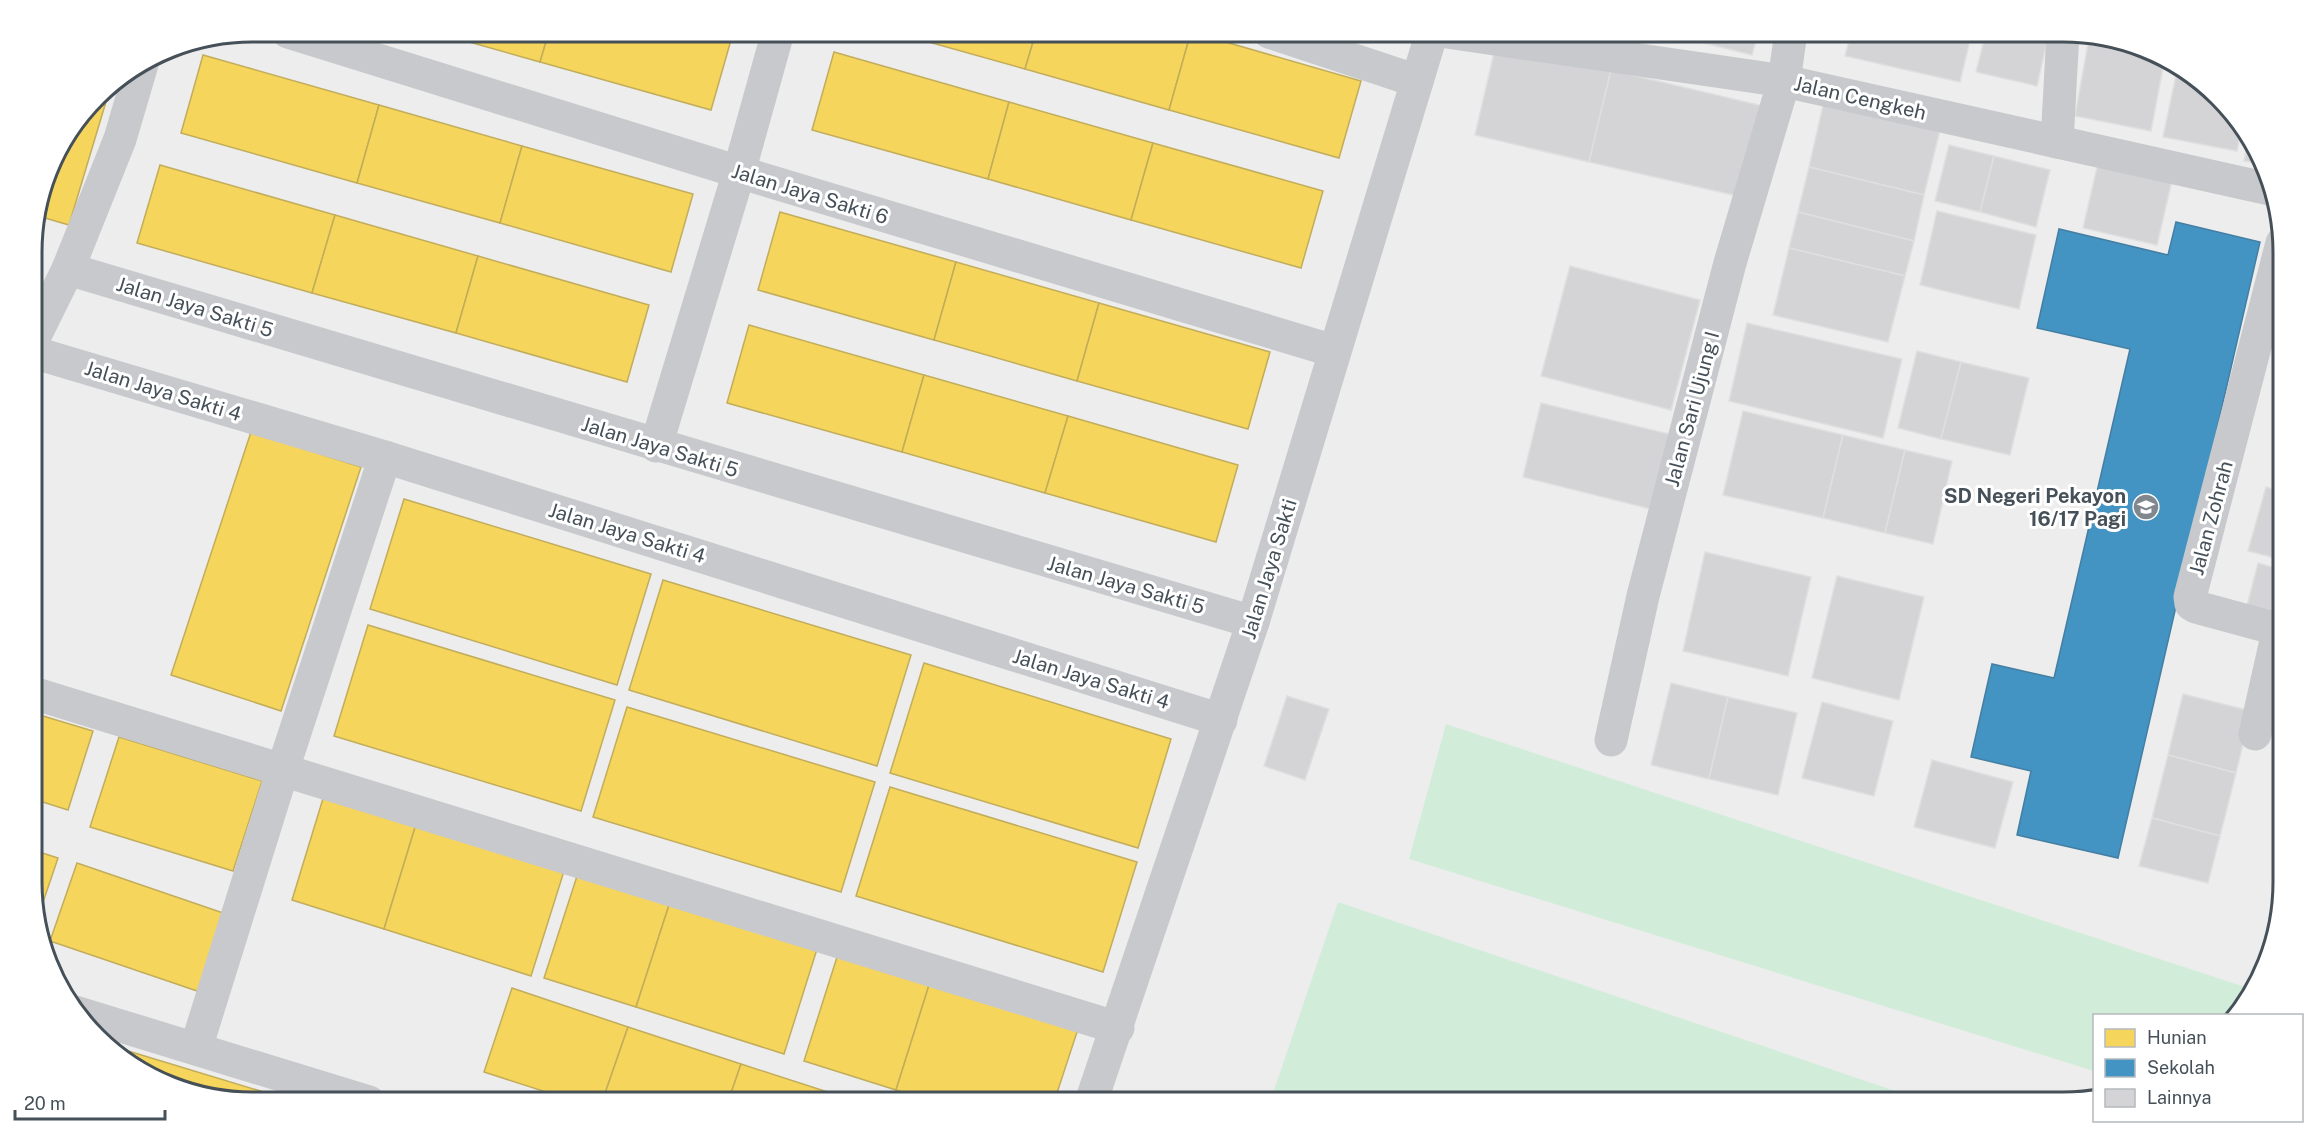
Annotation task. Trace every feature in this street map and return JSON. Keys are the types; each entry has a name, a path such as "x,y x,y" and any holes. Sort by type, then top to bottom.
{"street":[{"name":"Jalan Jaya Sakti 6","path":"320,42 739,172 1334,351"},
{"path":"656,446 739,172 775,42"},
{"path":"1299,42 1417,81"},
{"name":"Jalan Jaya Sakti","path":"1095,1092 1253,622 1429,42"},
{"name":"Jalan Cengkeh","path":"1516,42 1784,81 2263,188"},
{"name":"Jalan Sari Ujung I","path":"1611,740 1644,596 1730,263 1784,81 1790,42"},
{"path":"2056,142 2062,42"},
{"path":"42,322 68,269 120,139 139,75"},
{"name":"Jalan Jaya Sakti 5","path":"68,269 1253,622"},
{"name":"Jalan Zohrah","path":"2273,278 2190,597 2191,604 2196,608 2266,626 2273,632"},
{"name":"Jalan Jaya Sakti 4","path":"42,355 385,458 1221,720"},
{"path":"196,1048 385,458"},
{"name":"Jalan Zohrah","path":"2254,734 2273,653"},
{"path":"42,696 1118,1028"},
{"path":"90,1016 333,1092"}],"green space":[{"path":"1446,724 2245,987 2226,1014 2093,1014 2093,1071 1409,859"},
{"path":"1338,902 1898,1092 1273,1092"}],"building: Hunian":[{"path":"469,42 546,42 540,62"},
{"path":"546,42 730,42 711,110 540,62"},
{"path":"929,42 1033,42 1025,69"},
{"path":"1033,42 1188,42 1169,110 1025,69"},
{"path":"1188,42 1226,42 1361,81 1339,158 1169,110"},
{"path":"834,52 1009,102 988,179 812,130"},
{"path":"203,55 379,105 357,183 181,133"},
{"path":"1009,102 1153,143 1131,220 988,179"},
{"path":"105,105 69,225 45,218 53,184 70,147 85,124"},
{"path":"379,105 522,146 500,223 357,183"},
{"path":"1153,143 1323,191 1301,268 1131,220"},
{"path":"522,146 693,194 671,272 500,223"},
{"path":"160,165 335,215 312,293 137,243"},
{"path":"780,212 956,262 934,340 758,290"},
{"path":"335,215 478,256 456,333 312,293"},
{"path":"478,256 649,305 627,382 456,333"},
{"path":"956,262 1099,303 1077,381 934,340"},
{"path":"1099,303 1270,352 1248,429 1077,381"},
{"path":"749,325 924,375 902,452 727,403"},
{"path":"924,375 1068,416 1045,493 902,452"},
{"path":"1068,416 1238,465 1216,542 1045,493"},
{"path":"251,432 361,467 281,711 171,675"},
{"path":"404,499 651,574 617,685 370,609"},
{"path":"663,580 911,655 877,766 629,690"},
{"path":"368,625 615,700 581,811 334,736"},
{"path":"924,663 1171,739 1138,848 890,773"},
{"path":"627,707 875,782 841,892 593,817"},
{"path":"42,716 93,731 68,810 42,802"},
{"path":"119,737 262,781 233,871 90,827"},
{"path":"890,787 1137,862 1103,972 856,896"},
{"path":"325,792 417,821 384,929 292,900"},
{"path":"417,821 565,868 531,976 384,929"},
{"path":"42,853 58,858 43,901"},
{"path":"77,863 226,914 200,992 50,940"},
{"path":"579,870 671,899 636,1007 544,978"},
{"path":"671,899 818,946 784,1054 636,1007"},
{"path":"838,954 930,982 896,1090 804,1061"},
{"path":"930,982 1078,1029 1057,1092 902,1092 896,1090"},
{"path":"512,988 628,1027 605,1092 546,1092 484,1072"},
{"path":"628,1027 741,1064 731,1092 605,1092"},
{"path":"127,1051 264,1092 225,1090 184,1081 159,1070"},
{"path":"741,1064 828,1092 731,1092"}],"building: Sekolah":[{"name":"SD Negeri Pekayon 16/17 Pagi","path":"2176,222 2260,242 2118,858 2017,835 2031,771 1971,757 1992,664 2054,678 2130,349 2037,328 2059,229 2168,255"}],"building: Lainnya":[{"path":"1700,42 1755,42 1752,55"},
{"path":"1848,42 1970,42 1960,82 1845,56"},
{"path":"1984,42 2047,42 2037,86 1976,72"},
{"path":"1496,44 1611,70 1589,162 1475,135"},
{"path":"2088,44 2131,53 2163,68 2151,131 2075,116"},
{"path":"1611,70 1763,106 1742,197 1589,162"},
{"path":"2176,75 2201,94 2221,114 2240,138 2237,151 2163,137"},
{"path":"1824,101 1940,130 1924,195 1809,167"},
{"path":"1949,145 1994,156 1980,212 1935,201"},
{"path":"2246,150 2252,162 2244,161"},
{"path":"1994,156 2050,170 2036,227 1980,212"},
{"path":"2099,159 2173,176 2157,245 2083,228"},
{"path":"1809,167 1924,195 1914,241 1798,212"},
{"path":"1937,211 2036,235 2019,309 1920,285"},
{"path":"1798,212 1914,241 1905,276 1789,248"},
{"path":"1789,248 1905,276 1888,342 1773,315"},
{"path":"1570,266 1700,300 1671,410 1541,376"},
{"path":"1747,323 1902,359 1883,438 1729,401"},
{"path":"1917,351 1961,362 1941,439 1898,428"},
{"path":"1961,362 2029,378 2010,455 1941,439"},
{"path":"1541,403 1677,436 1659,511 1523,477"},
{"path":"1743,411 1843,435 1823,518 1723,495"},
{"path":"1843,435 1905,450 1885,533 1823,518"},
{"path":"1905,450 1952,461 1933,544 1885,533"},
{"path":"2266,487 2273,489 2273,557 2248,551"},
{"path":"1705,552 1811,577 1788,676 1683,651"},
{"path":"2258,563 2273,567 2273,617 2246,610"},
{"path":"1837,576 1924,597 1899,700 1812,678"},
{"path":"1671,683 1728,697 1709,779 1651,765"},
{"path":"2183,694 2251,711 2236,773 2168,755"},
{"path":"1287,696 1329,709 1305,780 1264,766"},
{"path":"1728,697 1797,713 1778,795 1709,779"},
{"path":"1822,702 1893,721 1874,796 1802,778"},
{"path":"2168,755 2236,773 2220,836 2152,818"},
{"path":"1932,760 2013,782 1995,848 1914,827"},
{"path":"2152,818 2220,836 2208,883 2139,866"}],"place":[{"name":"SD Negeri Pekayon 16/17 Pagi","path":"2146,507"}]}
